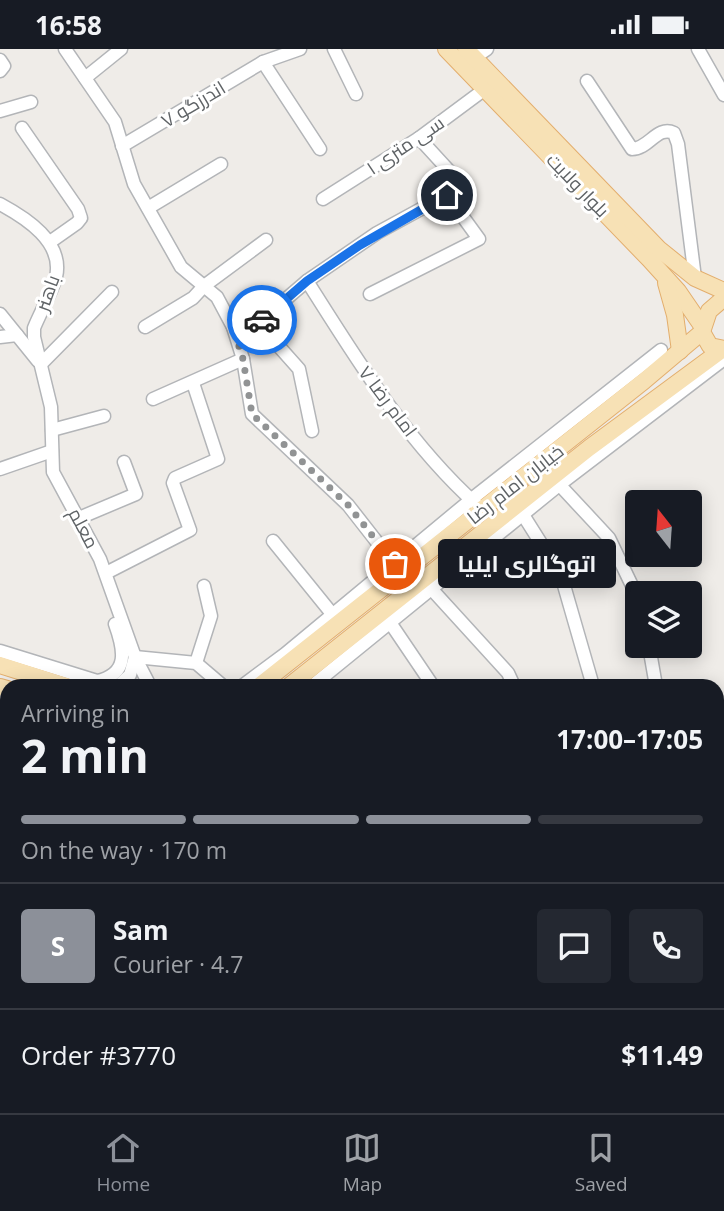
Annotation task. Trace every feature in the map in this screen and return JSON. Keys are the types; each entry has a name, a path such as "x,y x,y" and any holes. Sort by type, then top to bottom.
{"main road":[{"name":"بلوار ولایت","path":"446,49 654,254 724,291"},
{"name":"بلوار ولایت","path":"476,52 654,254 663,275 678,291 710,346 724,349"},
{"path":"663,275 675,315 680,351"},
{"name":"خیابان امام رضا","path":"267,679 336,619 477,505 644,381 680,351 702,329 709,311 724,298"},
{"name":"خیابان امام رضا","path":"299,679 386,617 692,371 724,349"},
{"path":"644,381 680,358 689,361 692,371"},
{"path":"0,665 44,679"}],"street":[{"path":"65,49 115,122 134,184 181,267 217,297 233,327 243,359 252,414 348,505 399,569"},
{"path":"85,78 121,49"},
{"name":"اندرزگو ۷","path":"122,146 263,62 300,49"},
{"path":"334,49 356,94"},
{"path":"698,49 724,95"},
{"path":"0,60 4,66 0,71"},
{"path":"263,62 320,149"},
{"path":"587,81 632,149 638,150 662,131 670,130 674,133 678,143 695,278"},
{"name":"سی متری ۱","path":"323,199 419,138 485,89"},
{"path":"0,111 31,102"},
{"path":"0,204 25,218 50,242 81,218 78,209 22,128"},
{"path":"233,327 258,323 307,281 377,233 463,186 419,138"},
{"path":"148,208 221,164"},
{"path":"370,294 479,239 447,195"},
{"path":"145,327 192,298 266,240"},
{"name":"باهنر","path":"41,364 34,328 56,277 56,264 50,242"},
{"name":"امام رضا ۷","path":"307,281 372,382 445,477 477,505"},
{"path":"0,314 41,364 111,292"},
{"path":"258,323 299,369 312,431"},
{"path":"0,337 17,335"},
{"path":"477,505 661,350"},
{"path":"153,398 193,383 243,359"},
{"path":"630,581 609,538 556,481 724,359"},
{"name":"معلم","path":"41,364 51,407 53,472 106,573 147,679"},
{"path":"106,573 190,530 173,483 175,478 218,459 193,383"},
{"path":"52,430 104,416"},
{"path":"0,469 52,451"},
{"path":"79,518 136,494 124,461"},
{"path":"520,510 561,575 591,679"},
{"path":"253,679 336,619 273,541"},
{"path":"427,585 511,679"},
{"path":"196,663 211,616 204,586"},
{"path":"122,593 138,654 130,675 126,679"},
{"path":"103,679 114,675 123,659 107,597"},
{"path":"320,679 386,617 428,679"},
{"path":"0,651 91,679"},
{"path":"138,654 196,663 215,679"},
{"path":"651,658 655,679"},
{"path":"148,667 155,679"}],"way so far":[{"path":"262,320 233,327 243,359 252,414 348,505 395,564"}],"place":[{"name":"اتوگالری ایلیا","path":"395,564"}],"route":[{"path":"262,320 307,281 377,233 447,195"}]}
